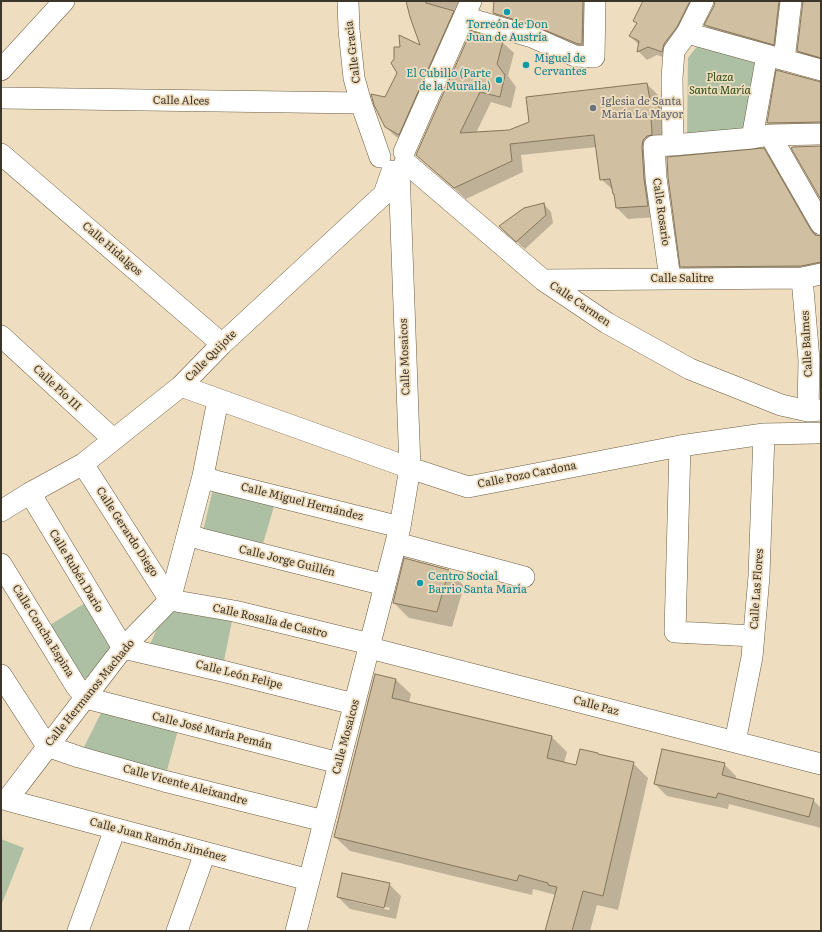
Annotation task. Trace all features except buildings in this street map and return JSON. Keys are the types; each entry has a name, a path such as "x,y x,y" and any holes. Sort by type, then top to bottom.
{"street":[{"path":"1,70 64,1"},
{"name":"Calle Gracia","path":"348,1 349,30 354,78 361,103 395,160"},
{"path":"468,9 574,56 594,57 595,1"},
{"name":"Calle Rosario","path":"670,279 656,178 663,145 672,78 674,50 687,33 703,1"},
{"path":"791,1 775,58 761,136 821,224"},
{"name":"Calle Quijote","path":"1,511 83,464 181,386 222,344 384,194 395,160 468,9"},
{"path":"687,33 821,70"},
{"name":"Calle Alces","path":"1,98 361,103"},
{"path":"663,145 761,136 821,134"},
{"name":"Calle Hidalgos","path":"1,154 222,344"},
{"name":"Calle Carmen","path":"395,160 543,280 607,323 690,369 781,405 816,410"},
{"name":"Calle Mosaicos","path":"296,931 398,535 410,468 395,160"},
{"name":"Calle Salitre","path":"543,280 812,276"},
{"name":"Calle Balmes","path":"812,276 809,360 818,436"},
{"name":"Calle Pío III","path":"1,336 113,439"},
{"name":"Calle Pozo Cardona","path":"181,386 410,468 468,487 680,446 772,434 818,436"},
{"name":"Calle Hermanos Machado","path":"4,797 86,698 123,648 170,600 189,534 203,476 218,400"},
{"name":"Calle Las Flores","path":"734,742 752,658 772,434 781,405"},
{"path":"680,446 675,632 754,636"},
{"name":"Calle Gerardo Diego","path":"83,464 170,600"},
{"name":"Calle Miguel Hernández","path":"203,476 398,535"},
{"name":"Calle Rubén Darío","path":"30,493 123,648"},
{"name":"Calle Jorge Guillén","path":"189,534 201,539 385,586"},
{"path":"398,535 524,577"},
{"name":"Calle Concha Espina","path":"1,564 76,686 86,698"},
{"name":"Calle Rosalía de Castro","path":"170,600 234,611 370,646"},
{"name":"Calle Paz","path":"370,646 821,764"},
{"name":"Calle León Felipe","path":"123,648 354,704"},
{"path":"1,675 47,746"},
{"name":"Calle José María Pemán","path":"86,698 339,763"},
{"name":"Calle Vicente Aleixandre","path":"47,746 79,757 164,781 324,821"},
{"name":"Calle Juan Ramón Jiménez","path":"4,797 114,829 309,880"},
{"path":"78,931 114,829"},
{"path":"177,931 205,853"}],"green space":[{"name":"Plaza Santa María","path":"698,45 757,59 744,131 687,136 688,58"},
{"path":"215,481 277,496 260,554 201,539"},
{"path":"93,598 123,648 76,686 42,630"},
{"path":"170,600 234,611 222,671 146,653"},
{"path":"106,703 180,723 164,781 79,757"},
{"path":"1,839 24,848 1,906"}],"place":[{"name":"Torreón de Don Juan de Austría","path":"507,12"},
{"name":"Miguel de Cervantes","path":"526,65"},
{"name":"El Cubillo (Parte de la Muralla)","path":"499,80"},
{"name":"Iglesia de Santa María La Mayor","path":"593,108"},
{"name":"Centro Social Barrio Santa María","path":"420,583"}]}
